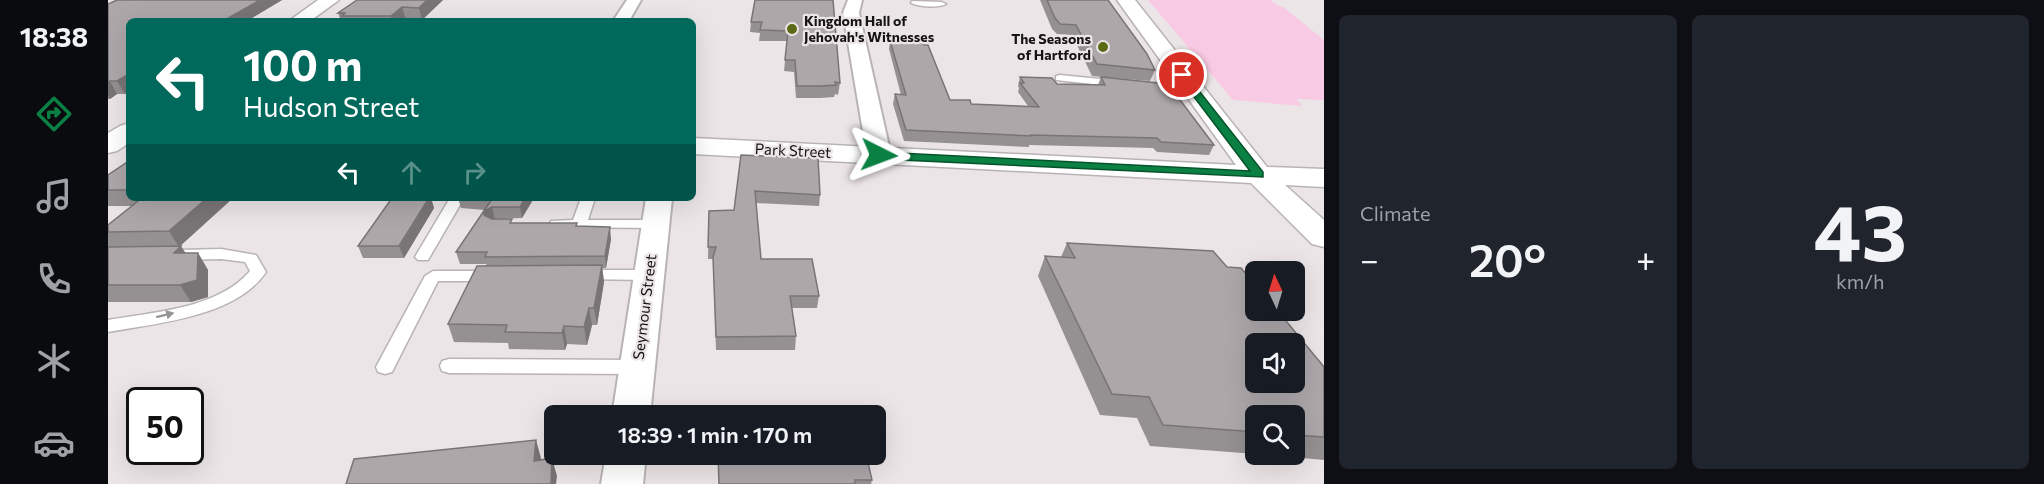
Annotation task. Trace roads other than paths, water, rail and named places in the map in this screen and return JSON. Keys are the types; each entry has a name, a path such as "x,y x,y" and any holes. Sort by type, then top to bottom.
{"main road":[{"path":"303,18 330,0"},
{"path":"1126,0 1259,175 1324,237"},
{"path":"108,122 126,122"},
{"path":"108,145 126,133"},
{"name":"Park Street","path":"696,146 1324,178"}],"street":[{"path":"623,18 634,0"},
{"path":"855,0 851,13 879,155"},
{"name":"Seymour Street","path":"632,405 657,211"},
{"path":"622,484 625,465"}],"lane":[{"path":"915,3 942,4"},
{"path":"1060,78 1194,92"},
{"path":"423,257 454,201"},
{"path":"579,224 587,201"},
{"path":"543,225 579,224 657,211"},
{"path":"108,326 161,316 218,301 244,288 258,272 251,258 221,254 164,255"},
{"path":"565,276 649,275"},
{"path":"386,367 433,276 505,276"},
{"path":"449,366 637,367"}],"place":[{"name":"Kingdom Hall of Jehovah's Witnesses","path":"792,29"},
{"name":"The Seasons of Hartford","path":"1103,47"}]}
